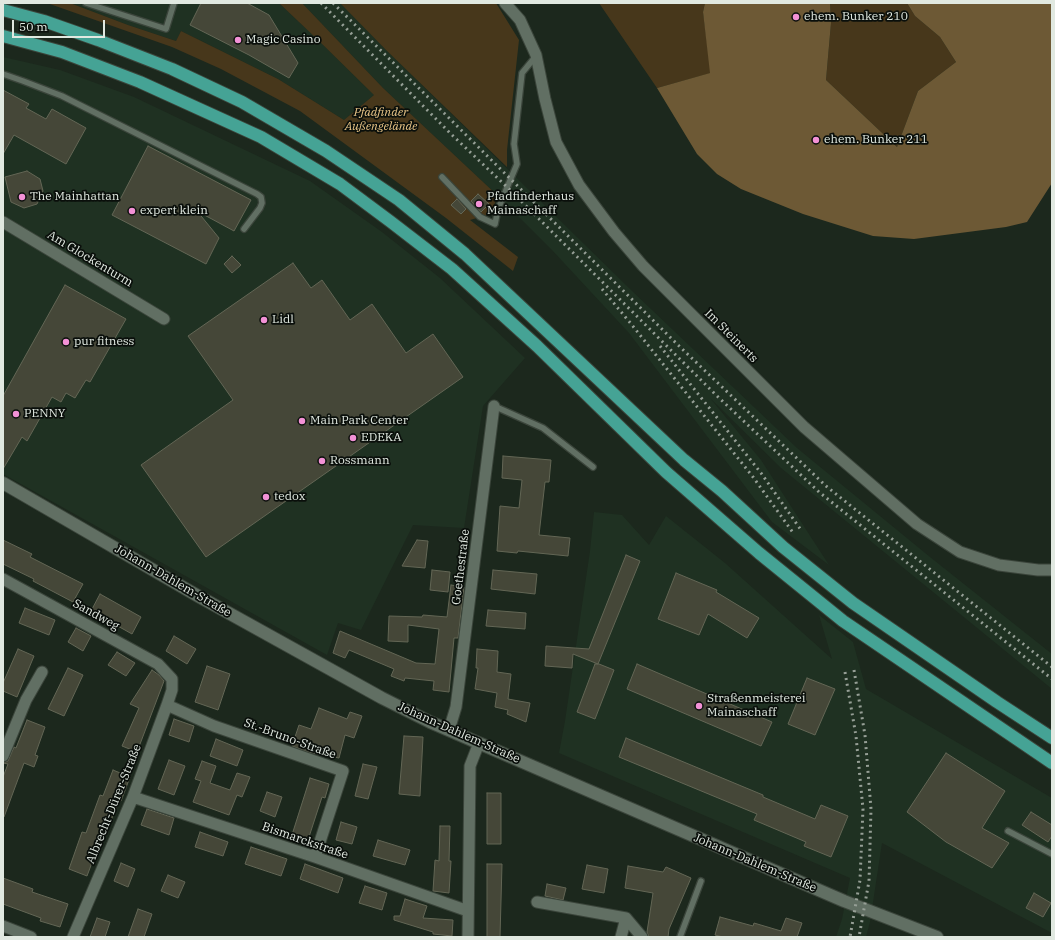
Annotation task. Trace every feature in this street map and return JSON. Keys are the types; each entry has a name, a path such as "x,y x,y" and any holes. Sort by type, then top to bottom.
{"highway":[{"path":"9,3 44,21"},
{"path":"3,10 44,21 172,69 242,102 326,151 399,200 465,254 684,460 722,491 783,547 853,603 1052,738"},
{"path":"3,36 62,52 140,82 261,137 340,184 452,269 537,346 666,472 759,553 843,621 1052,763"}],"street":[{"name":"Im Steinerts","path":"507,4 520,20 536,55 556,142 579,185 614,232 643,266 804,427 917,524 960,552 999,565 1038,570 1052,570"},
{"name":"Am Glockenturm","path":"3,222 164,319"},
{"name":"Goethestraße","path":"449,730 456,707 494,406"},
{"name":"Johann-Dahlem-Straße","path":"3,483 211,603 382,698 449,730 844,901 937,937"},
{"name":"Sandweg","path":"3,579 158,664 172,679"},
{"path":"3,756 26,700 42,672"},
{"name":"Albrecht-Dürer-Straße","path":"73,937 133,797 172,690 172,679"},
{"name":"St.-Bruno-Straße","path":"167,705 214,726 343,771 315,857"},
{"path":"468,937 470,766 479,743"},
{"name":"Bismarckstraße","path":"133,797 315,857 468,911"},
{"path":"537,902 626,918 642,937"},
{"path":"621,937 626,918"},
{"path":"3,926 31,937"}],"lane":[{"path":"86,3 166,30 174,3"},
{"path":"442,177 480,217 495,224 498,209 517,164 514,144 522,73 536,55"},
{"path":"3,74 62,96 257,194 261,197 262,203 260,208 244,229"},
{"path":"494,406 543,428 593,467"},
{"path":"1008,831 1052,854"},
{"path":"680,937 701,881"}],"shaded area":[{"path":"70,3 279,3 374,95 344,120 278,79 181,31 176,41"},
{"path":"302,3 340,3 631,290 797,448 930,557 1052,654 1052,689 781,468 710,398 761,460 829,565 772,522 629,333 552,250 498,196 383,88"},
{"path":"705,3 830,3 831,23 826,80 897,147 918,91 956,62 940,37 915,16 907,3 1052,3 1052,183 1027,222 1006,227 914,239 873,236 803,214 741,189 717,174 697,154 657,88 710,73 703,12"},
{"path":"3,57 60,70 134,97 310,181 382,232 440,278 525,358 483,406 464,528 413,525 361,630 338,623 327,655 3,474"},
{"path":"594,512 622,515 649,545 666,516 725,563 832,659 819,615 853,642 866,689 1052,798 1052,933 882,843 870,922 866,937 836,937 842,919 850,878 559,753 590,551"}],"green space":[{"name":"Pfadfinder Außengelände","path":"47,3 70,3 176,41 181,31 278,79 344,120 374,95 279,3 302,3 383,88 498,196 490,214 470,220 518,257 513,271 446,218 300,111 221,69 172,47"},
{"path":"340,3 496,3 519,40 507,150 507,167 387,51"},
{"path":"599,3 705,3 703,12 711,73 657,88"},
{"path":"830,3 907,3 915,16 940,37 956,62 918,91 897,147 826,80 831,23"}],"building":[{"name":"Magic Casino","path":"201,3 247,3 269,15 298,63 289,78 249,55 190,25"},
{"path":"3,90 29,104 26,108 46,119 52,109 86,128 66,164 14,135 3,154"},
{"path":"148,146 251,200 234,231 197,211 219,238 206,264 112,215"},
{"path":"27,171 40,179 43,191 37,204 24,208 11,202 5,177"},
{"name":"Pfadfinderhaus Mainaschaff","path":"478,194 489,204 481,212 471,201"},
{"path":"457,199 466,209 461,214 451,205"},
{"path":"232,256 241,265 232,273 224,264"},
{"name":"Main Park Center","path":"293,263 311,288 322,280 350,320 372,304 406,353 433,334 463,377 206,557 141,465 233,400 188,336"},
{"path":"65,285 126,319 90,382 86,380 75,398 66,393 61,402 52,397 27,441 22,437 3,469 3,396"},
{"path":"503,456 551,460 549,482 545,482 539,535 570,538 568,556 518,551 517,553 497,551 500,506 519,508 522,480 502,478"},
{"path":"3,540 32,554 30,557 83,584 73,602 33,581 34,579 3,564"},
{"path":"417,540 428,541 425,568 402,566"},
{"path":"626,555 640,561 598,664 573,654 572,668 545,666 546,646 589,649"},
{"path":"432,570 450,572 448,592 430,590"},
{"path":"493,570 537,574 535,594 491,589"},
{"path":"676,573 717,590 716,592 759,618 747,638 708,614 699,635 658,619"},
{"path":"451,585 464,587 458,638 454,638 449,692 433,690 434,681 405,678 404,681 391,676 394,669 349,650 345,658 333,653 340,631 416,663 435,664 439,629 408,625 408,642 388,641 389,616 422,617 423,615 447,617"},
{"path":"100,594 141,617 132,634 91,611"},
{"path":"25,608 55,620 49,635 19,623"},
{"path":"488,610 526,613 525,629 486,626"},
{"path":"76,628 91,636 83,651 68,642"},
{"path":"174,636 196,649 187,664 166,651"},
{"path":"18,649 34,656 17,697 3,691 3,683"},
{"path":"477,649 498,651 497,672 511,674 508,699 530,703 526,722 507,714 508,710 495,707 497,693 475,689 478,668 476,668"},
{"path":"117,652 135,663 126,676 108,665"},
{"path":"595,664 599,664 614,670 595,719 577,712"},
{"name":"Straßenmeisterei Mainaschaff","path":"637,664 772,722 761,746 627,689"},
{"path":"207,666 230,674 218,710 195,702"},
{"path":"68,668 83,675 64,716 48,709"},
{"path":"152,670 164,681 137,752 122,746 139,708 130,704"},
{"path":"807,678 835,689 815,735 788,724"},
{"path":"319,708 347,719 350,712 362,716 354,738 345,735 339,758 308,752 292,746 299,725 311,729"},
{"path":"174,719 194,726 189,742 169,735"},
{"path":"27,720 45,727 35,755 38,756 34,767 24,763 3,817 3,777 8,764 3,763 8,761 14,747 16,748"},
{"path":"404,736 423,737 420,796 399,794"},
{"path":"626,738 763,795 763,797 815,819 821,805 848,816 831,857 804,846 806,842 754,820 757,814 619,757"},
{"path":"216,739 243,750 237,766 210,756"},
{"path":"946,753 1005,791 982,828 1009,843 992,868 946,842 907,812"},
{"path":"169,760 185,766 174,795 158,789"},
{"path":"202,761 216,766 210,783 230,790 237,773 250,777 242,797 237,795 229,815 193,802 201,781 195,779"},
{"path":"363,764 377,767 368,799 355,796"},
{"path":"113,770 130,777 109,826 106,825 87,876 69,869 82,832 86,833 100,795 103,796"},
{"path":"310,778 329,784 325,798 322,797 307,843 291,838"},
{"path":"267,792 282,797 275,817 260,811"},
{"path":"487,793 501,793 501,844 487,844"},
{"path":"147,809 174,818 169,835 141,825"},
{"path":"1031,812 1052,825 1052,836 1048,842 1022,825"},
{"path":"341,822 357,827 352,844 336,840"},
{"path":"440,826 450,826 449,861 451,861 449,893 433,891 435,860 439,861"},
{"path":"200,832 228,842 223,856 195,847"},
{"path":"378,840 410,850 405,865 373,856"},
{"path":"251,847 287,859 281,876 245,864"},
{"path":"121,863 135,869 128,887 114,881"},
{"path":"305,864 343,878 338,893 300,879"},
{"path":"487,864 502,864 500,937 487,937"},
{"path":"587,865 608,869 604,893 582,889"},
{"path":"628,866 663,872 666,867 691,878 669,929 668,937 649,937 647,932 653,893 625,888"},
{"path":"168,875 185,882 178,898 161,891"},
{"path":"3,878 33,889 32,892 68,904 60,927 40,921 41,918 3,904"},
{"path":"547,884 566,888 563,900 545,896"},
{"path":"365,886 387,893 382,910 359,903"},
{"path":"1034,893 1051,903 1043,917 1026,908"},
{"path":"405,899 427,906 423,918 453,920 452,936 433,934 433,932 394,920 394,916 400,916"},
{"path":"138,909 152,914 144,937 128,937"},
{"path":"720,917 753,926 754,923 781,931 786,918 802,923 797,937 723,937 715,935"},
{"path":"97,918 110,922 105,937 90,937"}],"railway":[{"path":"321,3 450,133 508,188 716,395 819,492 1052,679"},
{"path":"333,3 678,345 826,486 1052,667"},
{"path":"602,289 753,477 794,534"},
{"path":"660,346 761,473 801,530"},
{"path":"854,670 865,735 871,809 869,881 859,937"},
{"path":"845,672 856,736 863,809 860,880 850,937"}],"place":[{"name":"ehem. Bunker 210","path":"796,17"},
{"name":"Magic Casino","path":"238,40"},
{"name":"ehem. Bunker 211","path":"816,140"},
{"name":"The Mainhattan","path":"22,197"},
{"name":"Pfadfinderhaus Mainaschaff","path":"479,204"},
{"name":"expert klein","path":"132,211"},
{"name":"Lidl","path":"264,320"},
{"name":"pur fitness","path":"66,342"},
{"name":"PENNY","path":"16,414"},
{"name":"Main Park Center","path":"302,421"},
{"name":"EDEKA","path":"353,438"},
{"name":"Rossmann","path":"322,461"},
{"name":"tedox","path":"266,497"},
{"name":"Straßenmeisterei Mainaschaff","path":"699,706"}]}
